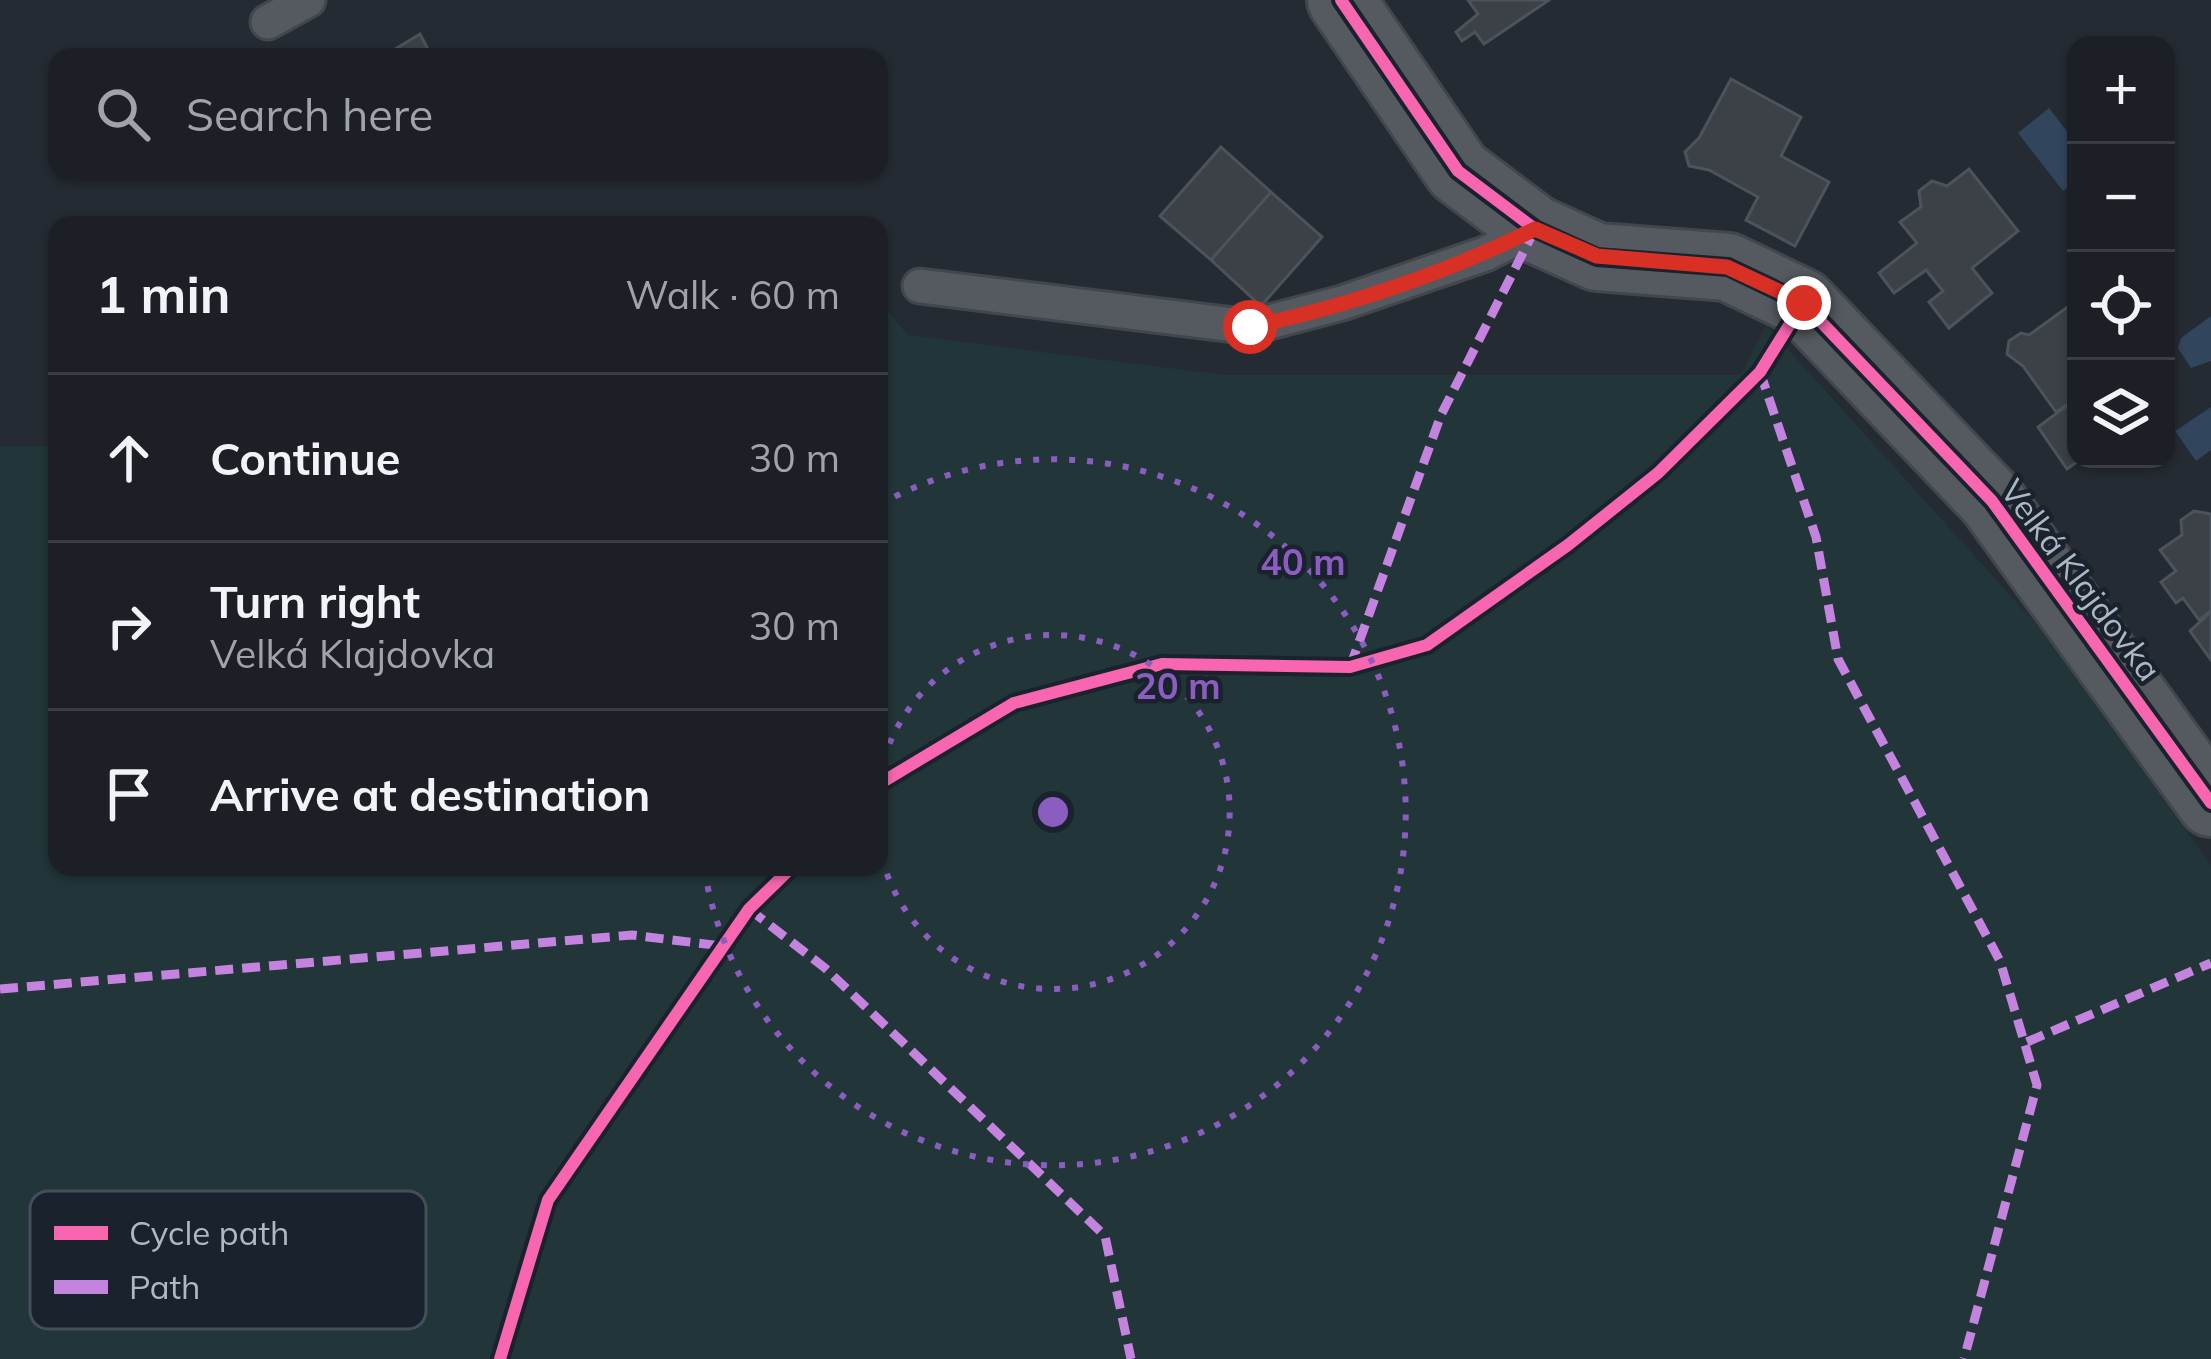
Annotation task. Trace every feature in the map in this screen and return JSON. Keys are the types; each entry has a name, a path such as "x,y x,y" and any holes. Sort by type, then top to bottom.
{"street":[{"name":"Velká Klajdovka","path":"1341,0 1458,171 1535,229 1597,256 1727,267 1804,303 1993,501 2211,802"}],"lane":[{"path":"268,22 308,0"},
{"path":"920,286 1250,327 1363,296 1485,254 1535,229"}],"green space":[{"path":"888,312 908,335 1225,375 1741,375 1766,325 2037,625 2211,865 2211,1359 0,1359 0,446 48,446 48,876 888,876"}],"water":[{"path":"2049,108 2067,131 2067,188 2063,191 2018,133"},
{"path":"2211,316 2211,361 2191,368 2178,348 2181,338"},
{"path":"2211,407 2211,450 2196,461 2175,431"}],"building":[{"path":"1468,0 1549,0 1484,44 1475,32 1462,41 1456,32 1478,14"},
{"path":"420,34 427,48 397,48"},
{"path":"1731,79 1801,117 1781,156 1829,182 1795,246 1746,220 1758,197 1709,170 1689,166 1685,152 1699,138"},
{"path":"1221,147 1271,192 1211,260 1160,216"},
{"path":"1969,169 2018,231 1972,268 1992,293 1949,328 1929,302 1943,291 1926,270 1894,293 1879,273 1917,243 1900,222 1921,207 1919,191 1932,181 1947,186"},
{"path":"1271,192 1322,237 1261,306 1211,260"},
{"path":"2067,308 2067,405 2056,412 2023,366 2007,354 2009,341 2021,333 2029,335"},
{"path":"2067,406 2068,468 2067,469 2038,427"},
{"path":"2194,511 2211,514 2211,611 2199,620 2183,598 2176,603 2161,582 2176,571 2160,550 2182,535 2181,520"},
{"path":"2211,612 2211,660 2190,631"}],"marked path":[{"path":"1350,667 1441,415 1535,229"},
{"path":"1760,372 1816,537 1838,659 2000,961 2037,1085 1964,1359"},
{"path":"749,909 825,968 1105,1236 1131,1359"},
{"path":"0,989 632,935 722,946"},
{"path":"2027,1042 2211,963"}],"cycle path":[{"path":"1341,0 1458,171 1535,229 1597,257 1728,267 1803,303 1992,501 2211,803"},
{"path":"888,779 1014,703 1162,664 1350,667 1427,645 1568,545 1658,473 1760,372 1803,303"},
{"path":"500,1359 548,1200 749,909 783,876"}],"route":[{"path":"1250,327 1342,303 1485,254 1535,229 1597,256 1727,267 1804,303"}]}
